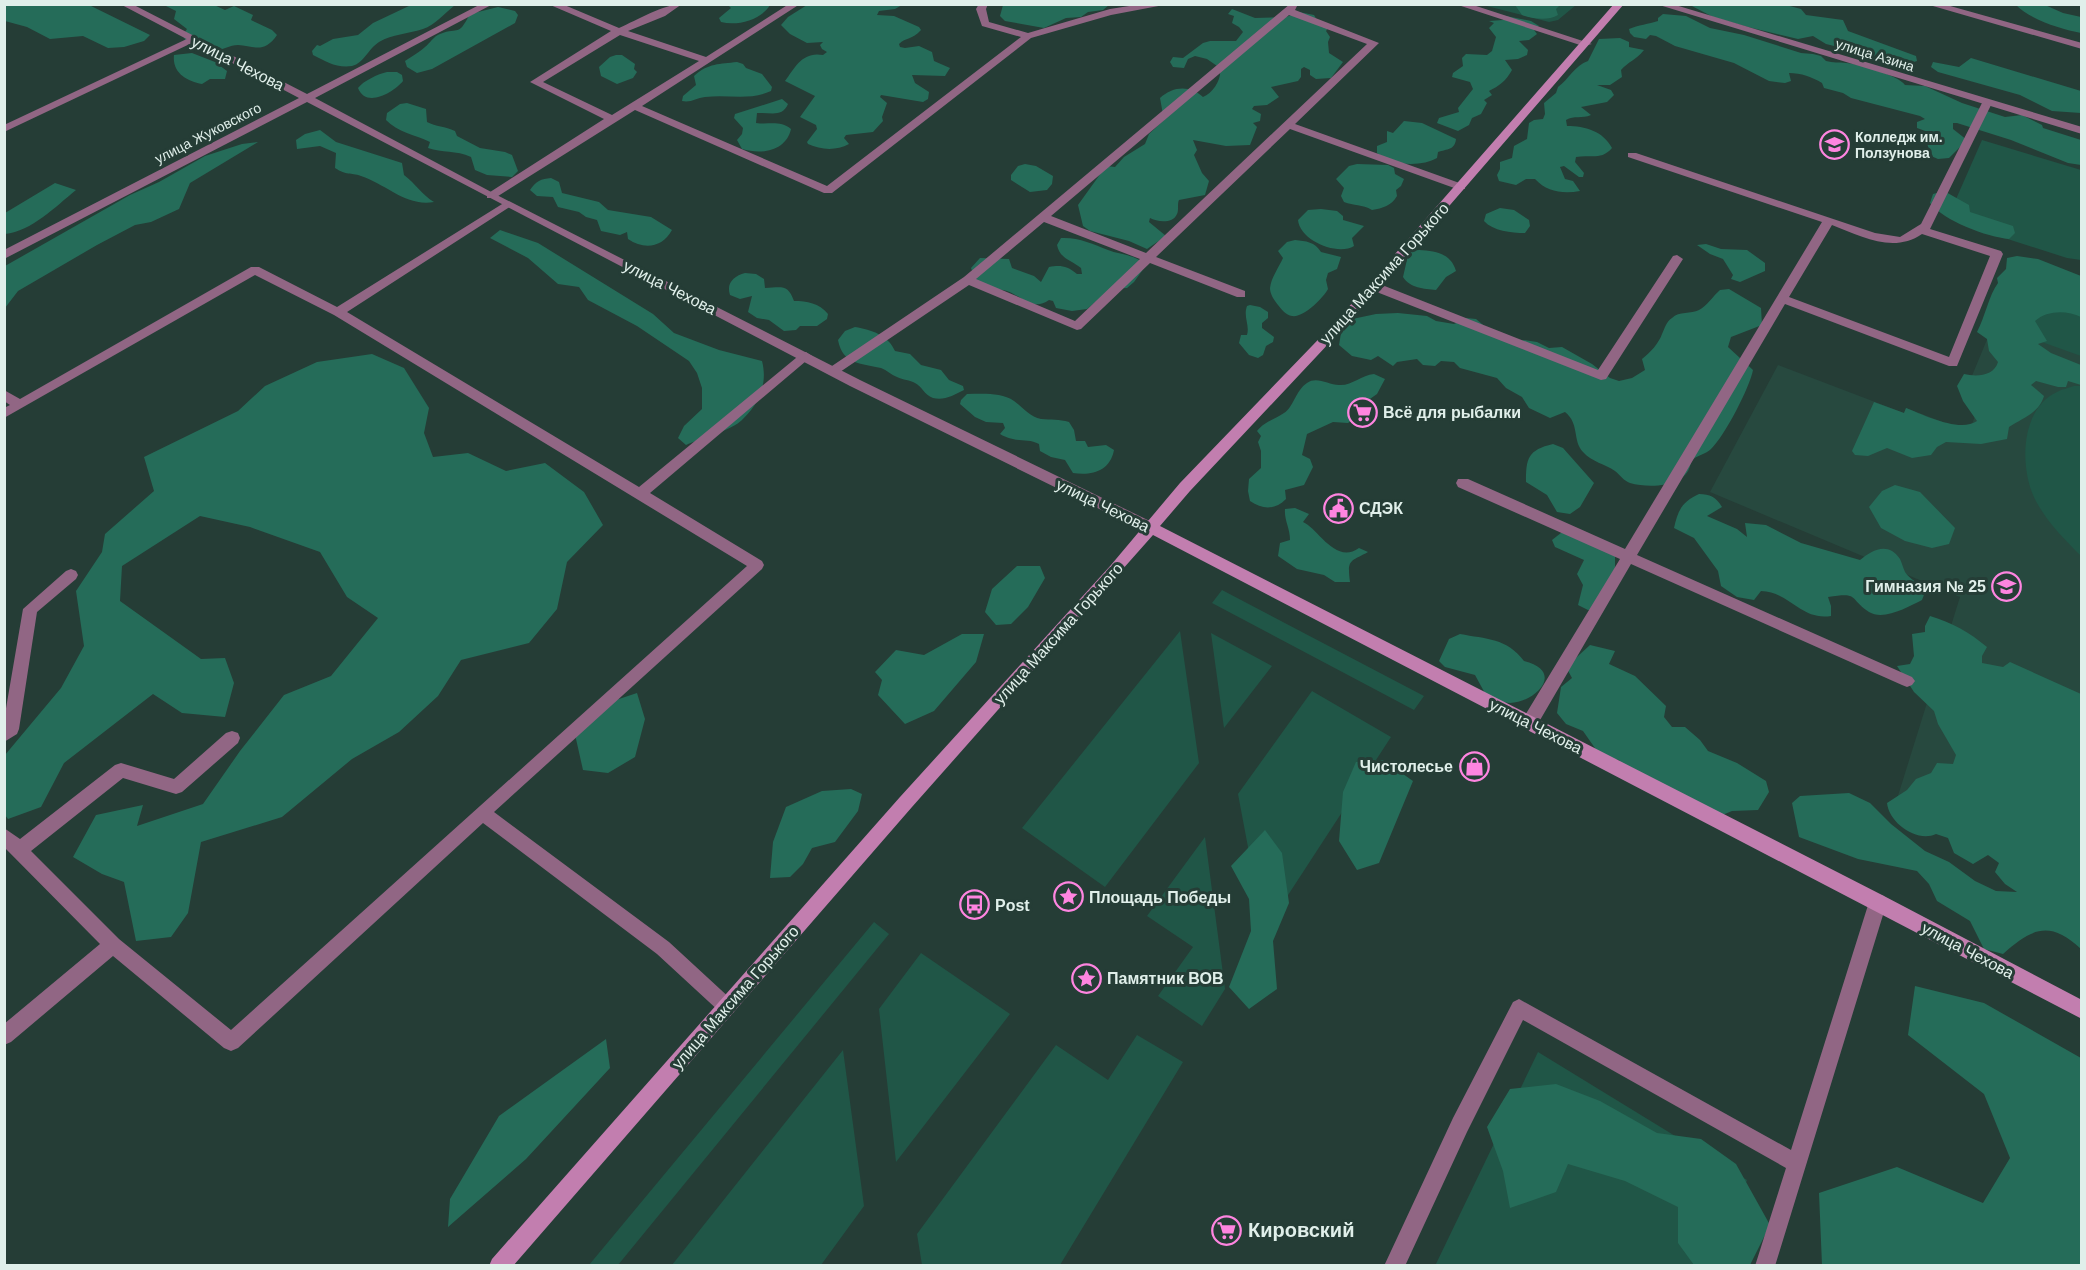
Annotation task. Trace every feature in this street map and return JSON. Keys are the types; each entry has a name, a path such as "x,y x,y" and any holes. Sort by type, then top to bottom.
{"main road":[{"name":"улица Максима Горького","path":"499,1266 1185,487 1373,286 1620,4"},
{"name":"улица Чехова","path":"1151,528 1878,902 2082,1010"}],"street":[{"name":"улица Чехова","path":"124,4 276,80 307,99 491,196 833,371 1151,528"},
{"name":"улица Жуковского","path":"4,255 489,4"},
{"path":"552,4 619,31 706,60"},
{"path":"612,119 535,82 619,31 678,4"},
{"path":"491,196 796,4"},
{"path":"984,4 981,9 985,24 1028,36"},
{"path":"1095,7 1114,8 1166,4"},
{"path":"1459,4 1587,44"},
{"name":"улица Азина","path":"1660,4 2082,131"},
{"path":"1930,4 2082,46"},
{"path":"634,106 828,191 1028,36 1114,8"},
{"path":"833,371 968,280 1291,8 1374,43 1077,326 968,280"},
{"path":"7,125 192,40"},
{"path":"1632,155 1898,241 1926,226 1987,103"},
{"path":"1288,125 1461,187"},
{"path":"338,312 507,204"},
{"path":"1042,217 1241,294"},
{"path":"1530,722 1829,220"},
{"path":"1782,299 1953,363 1997,254 1921,230"},
{"path":"1373,286 1601,376 1677,259"},
{"path":"4,414 255,270 338,312 757,565 231,1042 113,945 4,835"},
{"path":"640,494 806,356"},
{"path":"4,394 20,405"},
{"path":"1463,483 1906,681"},
{"path":"4,735 11,729 30,609 71,575"},
{"path":"19,850 121,770 176,788 232,738"},
{"path":"482,813 663,948 727,1007"},
{"path":"1766,1266 1878,902"},
{"path":"4,1036 113,945"},
{"path":"1394,1266 1460,1125 1519,1008 1796,1163"}],"shaded area":[{"path":"1483,5 1576,5 1558,20 1549,22"},
{"path":"1982,140 2081,170 2081,260 2067,258 1958,223 1949,215"},
{"name":"Гимназия № 25","path":"2020,260 2081,280 2081,889 1897,799 1960,597 1710,492 1778,365 1904,413 1906,408 1969,432 1975,416 1969,383"},
{"path":"2042,292 2081,305 2081,356 2025,336"},
{"path":"2081,386 2081,556 2041,510 2031,490 2025,459 2029,426 2035,412 2044,400 2059,391"},
{"path":"1222,590 1424,696 1414,710 1212,603"},
{"path":"1180,631 1199,763 1105,887 1022,828"},
{"path":"1211,633 1272,666 1224,728"},
{"path":"1312,691 1391,737 1264,932 1238,794"},
{"path":"1205,837 1225,989 1202,1026 1158,996 1193,947 1147,916"},
{"path":"874,922 889,934 618,1265 589,1265"},
{"path":"921,953 1010,1014 896,1162 879,1009"},
{"path":"1137,1035 1183,1062 1060,1265 922,1265 917,1234 1056,1045 1108,1080"},
{"path":"843,1050 864,1206 821,1265 672,1265"},
{"path":"1538,1052 1747,1180 1717,1265 1435,1266"}],"green space":[{"path":"1003,4 1109,5 1103,10 1088,12 1081,17 1066,18 1044,28 1005,21 1000,16"},
{"path":"4,5 89,5 150,35 144,41 124,47 108,48 83,36 50,39 27,27 5,21"},
{"path":"164,5 214,5 225,10 234,6 253,15 251,20 272,30 277,35 268,45 259,48 238,45 214,51 207,50 186,42 183,35 187,29 174,19 176,11"},
{"path":"411,5 455,5 427,27 379,42 360,62 352,66 336,65 313,55 312,51 317,45 320,46 333,39 358,35 373,23"},
{"path":"728,5 770,5 761,15 748,21 721,22 719,18 731,8"},
{"path":"807,5 902,5 895,9 879,11 877,15 894,16 919,27 921,30 899,44 900,47 919,46 932,52 934,61 950,68 945,76 912,75 915,83 929,92 928,99 923,102 881,95 880,97 887,103 882,117 883,121 873,132 846,135 844,138 849,144 834,149 818,148 808,144 807,142 817,129 816,125 800,117 815,96 785,81 800,61 810,55 823,55 827,52 820,45 823,42 807,43 790,34 781,25 788,17"},
{"path":"1515,5 1560,5 1556,9 1558,15 1540,19 1522,15"},
{"path":"1690,5 1786,5 1801,9 1806,15 1843,20 1848,31 1916,56 1917,61 1907,64 1826,44 1813,36 1798,39 1748,27 1713,17"},
{"path":"2016,5 2045,5 2063,13 2081,17 2081,33 2038,19"},
{"path":"498,7 515,11 518,15 515,23 432,69 417,73 407,67 405,61 438,35 460,29 470,14"},
{"path":"1232,9 1255,18 1286,17 1299,12 1314,15 1317,20 1329,27 1326,31 1330,37 1329,53 1343,62 1331,78 1316,79 1310,75 1310,70 1304,67 1301,69 1301,77 1298,81 1271,87 1279,97 1267,105 1254,106 1252,109 1261,114 1260,121 1253,123 1257,127 1250,145 1226,146 1193,140 1197,150 1194,155 1202,173 1209,181 1205,195 1179,200 1178,212 1169,221 1150,218 1149,222 1166,236 1147,249 1129,241 1090,231 1083,226 1078,205 1106,166 1115,167 1124,157 1145,144 1149,134 1164,120 1160,98 1170,91 1182,88 1193,90 1203,97 1216,85 1220,77 1220,68 1207,59 1195,56 1188,59 1184,68 1173,67 1170,62 1173,57 1183,58 1203,43 1236,41 1243,32 1232,23 1234,16 1228,14"},
{"path":"1663,14 1686,16 1710,28 1744,35 1801,53 1821,56 1826,61 1869,68 1895,77 1905,85 1925,86 1962,103 2005,117 2022,115 2042,125 2043,128 2081,140 2081,165 2068,163 2011,140 1957,123 1953,123 1953,129 1967,140 1949,158 1938,159 1931,156 1927,143 1928,132 1917,128 1917,122 1925,119 1920,116 1851,98 1843,93 1824,88 1822,83 1802,75 1789,73 1791,81 1785,83 1769,81 1734,63 1675,46 1656,36 1650,35 1646,39 1634,37 1630,33 1629,29 1658,21"},
{"path":"1506,16 1531,21 1539,26 1534,30 1537,34 1529,40 1519,41 1528,50 1527,55 1518,59 1505,60 1512,70 1502,83 1489,91 1492,95 1484,100 1487,103 1481,114 1472,118 1469,125 1458,131 1437,123 1439,118 1459,112 1458,108 1473,89 1470,82 1452,77 1453,73 1463,66 1462,58 1466,54 1487,55 1492,51 1496,37 1489,28 1494,23 1489,21 1503,20"},
{"path":"1620,38 1629,42 1629,47 1644,50 1621,70 1622,77 1610,85 1597,85 1611,90 1614,95 1607,102 1581,107 1591,115 1566,120 1567,126 1587,128 1604,137 1612,148 1599,156 1576,157 1575,162 1584,173 1583,177 1579,177 1564,166 1560,167 1565,179 1573,181 1580,191 1556,191 1545,187 1535,179 1526,179 1516,185 1499,181 1497,175 1500,162 1512,158 1514,146 1527,139 1529,123 1543,119 1544,103 1556,93 1558,87 1576,69 1588,61 1599,39"},
{"path":"192,53 215,62 227,71 225,79 210,79 202,84 182,75 175,67 174,55"},
{"path":"622,55 635,64 634,69 637,72 633,78 617,84 601,76 599,67 610,57"},
{"path":"1971,58 2081,91 2081,113 2052,111 2020,95 1938,72 1931,67 1933,62 1959,67"},
{"path":"737,62 762,74 772,87 771,91 755,96 714,96 682,101 683,96 696,85 694,76 699,72 714,65"},
{"path":"387,72 397,72 402,75 403,81 387,94 373,98 362,94 358,88 360,85"},
{"path":"782,99 788,104 782,111 757,113 756,123 787,126 791,129 784,142 772,150 757,152 742,149 737,140 743,128 734,118 735,114"},
{"path":"407,103 426,109 427,122 455,131 457,136 480,148 512,155 518,171 512,177 487,175 475,170 471,157 428,148 430,142 401,130 386,120 387,113 400,104"},
{"path":"1404,121 1422,123 1456,139 1455,143 1450,149 1438,152 1437,158 1431,161 1406,164 1390,161 1377,153 1377,146 1387,142 1387,131 1393,133"},
{"path":"320,130 336,142 402,163 404,175 434,202 424,203 405,198 370,180 339,170 335,168 336,153 320,146 297,149 296,140 305,134"},
{"path":"258,142 190,183 179,209 151,222 135,225 97,245 18,291 5,308 5,266 130,195 159,182 205,156 242,144"},
{"path":"1025,164 1036,166 1053,176 1052,184 1047,190 1030,192 1011,180 1011,175 1018,166"},
{"path":"1388,165 1394,168 1395,174 1404,179 1396,190 1397,196 1392,202 1372,210 1344,202 1341,196 1344,188 1336,179 1349,166"},
{"path":"551,178 559,182 562,193 599,202 608,210 651,217 672,230 663,241 646,246 628,239 627,232 620,235 601,231 597,220 579,212 558,207 553,197 537,196 530,190 539,181"},
{"path":"55,183 76,190 34,223 5,234 5,213"},
{"path":"1944,191 1969,205 1970,212 2013,226 2015,233 2009,239 1989,235 1955,222 1930,203 1933,194"},
{"path":"1500,208 1514,210 1529,220 1530,226 1525,233 1497,229 1484,221 1486,214"},
{"path":"1308,210 1337,211 1343,216 1343,220 1364,226 1352,238 1354,246 1347,249 1330,248 1312,240 1305,234 1298,220"},
{"path":"500,230 538,243 653,314 674,333 719,350 762,361 763,386 753,407 737,424 686,445 678,438 684,426 702,409 702,388 697,373 689,361 637,326 588,300 579,287 558,284 528,258 490,238"},
{"path":"1061,238 1091,243 1131,256 1144,263 1144,268 1127,288 1111,289 1087,309 1072,311 1056,308 1053,301 1031,303 1003,290 978,287 971,268 980,258 1009,259 1012,268 1034,276 1041,282 1049,267 1064,267 1077,274 1082,274 1081,268 1066,259 1058,250 1057,245"},
{"path":"1295,240 1310,243 1321,252 1341,257 1337,269 1328,273 1326,280 1328,289 1322,297 1307,311 1292,316 1279,307 1272,297 1270,288 1273,276 1283,258 1278,251 1287,242"},
{"path":"1706,244 1721,249 1747,250 1765,263 1765,271 1740,282 1731,279 1733,275 1723,259 1697,245"},
{"path":"1419,250 1442,254 1454,265 1456,271 1446,277 1436,290 1413,286 1403,277 1409,251"},
{"path":"2017,256 2038,259 2081,276 2081,317 2057,312 2040,317 2035,321 2047,341 2038,344 2051,353 2081,365 2081,385 2068,381 2066,387 2058,387 2036,381 2031,385 2044,396 2042,402 2030,414 2009,427 2007,439 1981,444 1946,442 1937,447 1931,455 1912,458 1887,448 1868,456 1855,455 1852,451 1874,402 1904,413 1906,408 1952,424 1970,424 1977,421 1963,401 1957,386 1964,374 1989,373 1996,367 1998,362 1989,351 1987,339 1977,332 1998,283 1997,278 2006,269 2007,258"},
{"path":"745,273 756,274 764,279 765,288 787,289 794,301 817,305 828,314 827,319 817,326 800,326 796,330 784,331 769,320 757,318 748,312 752,296 740,299 730,295 729,287 732,281"},
{"path":"1729,289 1761,308 1762,325 1731,337 1728,347 1753,370 1751,378 1736,411 1716,443 1709,451 1691,461 1689,470 1684,476 1658,486 1630,483 1615,471 1590,458 1580,447 1573,422 1565,412 1550,418 1529,408 1522,397 1506,388 1497,378 1460,368 1454,362 1441,361 1435,366 1423,365 1417,359 1397,362 1393,366 1378,356 1371,360 1352,356 1339,345 1343,321 1376,314 1398,313 1427,316 1436,321 1454,324 1466,318 1476,319 1495,335 1515,343 1524,340 1537,342 1549,348 1562,347 1592,364 1610,378 1619,381 1632,378 1645,370 1642,359 1651,351 1670,320 1678,314 1699,310 1720,290"},
{"path":"1250,305 1268,312 1268,318 1262,323 1262,328 1274,337 1273,342 1266,346 1263,355 1258,358 1249,355 1239,343 1241,335 1247,335 1246,310"},
{"path":"855,327 879,334 892,345 895,351 910,354 921,365 941,370 949,380 963,386 964,390 953,396 933,398 913,382 881,368 859,364 848,359 840,348 838,340 845,331"},
{"path":"372,354 404,368 429,408 424,433 433,457 468,453 506,471 545,463 584,492 603,525 567,562 557,609 529,643 461,660 438,696 399,732 352,759 282,817 201,842 188,913 171,937 136,941 124,882 102,874 73,857 96,815 143,805 137,826 203,804 240,751 284,695 331,676 378,618 347,597 320,552 250,527 200,516 122,566 120,601 201,659 225,658 234,683 225,717 182,713 153,694 64,763 41,807 8,819 5,815 5,755 61,688 84,646 76,591 102,552 105,534 154,491 144,457 238,411 265,386 317,362"},
{"path":"1374,374 1385,379 1377,394 1357,408 1357,416 1348,423 1333,422 1307,434 1302,455 1310,459 1313,467 1304,485 1285,490 1286,499 1273,507 1260,506 1250,501 1249,479 1261,468 1261,451 1258,442 1261,436 1257,431 1287,411 1303,386 1311,381 1344,385"},
{"path":"967,394 1003,396 1037,418 1069,422 1074,430 1076,441 1085,441 1088,447 1106,445 1114,450 1112,457 1109,463 1093,473 1073,473 1065,460 1051,457 1040,451 1039,444 1012,439 1000,434 1005,428 1003,423 986,422 975,417 960,404"},
{"path":"1553,444 1563,448 1594,483 1580,507 1570,514 1557,512 1547,495 1526,482 1530,456 1538,449"},
{"path":"1895,485 1920,492 1955,528 1949,544 1932,548 1905,541 1881,528 1869,507 1882,491"},
{"path":"1699,494 1712,497 1722,507 1707,516 1737,529 1747,537 1745,523 1766,525 1801,543 1860,560 1880,549 1890,550 1900,559 1907,575 1925,592 1922,600 1896,612 1882,615 1869,612 1853,597 1845,595 1828,597 1831,616 1821,616 1803,611 1771,593 1761,591 1754,600 1737,597 1721,586 1718,571 1694,538 1674,528 1682,507 1688,500"},
{"path":"1295,508 1309,514 1303,522 1335,549 1350,552 1359,548 1368,552 1351,562 1350,582 1335,582 1324,575 1297,569 1278,556 1280,543 1290,540 1285,509"},
{"path":"1566,529 1588,533 1615,555 1615,577 1596,609 1588,610 1578,605 1583,585 1577,574 1584,560 1555,547 1552,540"},
{"path":"1017,566 1040,566 1045,578 1028,607 1011,624 996,625 985,612 992,589"},
{"path":"1930,616 1960,629 1987,647 1982,656 1982,663 2003,667 2010,662 2081,694 2081,949 2060,934 2041,931 2023,938 2003,954 1984,949 1970,921 1937,901 1929,884 1917,871 1858,859 1799,837 1792,803 1800,796 1849,793 1870,803 1891,824 1925,851 1949,862 1975,881 1996,891 2017,892 2005,884 1995,872 1999,863 1988,855 1973,864 1954,853 1948,838 1936,834 1921,836 1913,833 1898,824 1889,810 1887,803 1907,790 1916,779 1931,773 1937,763 1953,764 1956,755 1938,724 1934,711 1914,692 1897,666 1910,664 1914,656 1912,634 1925,632"},
{"path":"962,634 984,634 976,662 934,711 905,724 878,695 882,680 875,672 896,650 924,655"},
{"path":"1460,634 1495,641 1510,648 1524,661 1543,672 1545,678 1542,685 1537,692 1520,701 1507,703 1487,697 1475,675 1445,667 1439,661 1449,639"},
{"path":"1590,645 1615,651 1609,664 1635,676 1666,706 1664,717 1672,727 1685,727 1700,740 1708,751 1737,763 1766,781 1769,792 1758,810 1732,811 1720,816 1623,766 1619,760 1608,758 1597,751 1583,731 1566,724 1557,713 1561,687 1572,678 1566,667"},
{"path":"637,693 645,719 635,757 608,773 583,770 574,730 601,705"},
{"path":"1383,760 1413,781 1379,863 1357,870 1339,841 1343,792 1356,762"},
{"path":"851,789 862,794 858,811 835,842 812,848 803,864 790,877 770,878 773,842 786,807 822,791"},
{"path":"1265,830 1282,853 1289,903 1273,941 1277,989 1249,1009 1229,987 1251,931 1249,899 1231,866"},
{"path":"1915,986 1984,1003 2081,1058 2081,1265 1822,1265 1819,1193 1897,1167 1983,1203 2010,1158 1984,1094 1908,1035"},
{"path":"606,1039 610,1068 526,1159 448,1227 450,1199 499,1116"},
{"path":"1556,1084 1600,1101 1657,1133 1701,1139 1736,1164 1770,1225 1750,1265 1694,1265 1678,1243 1678,1207 1625,1181 1568,1164 1556,1192 1510,1208 1503,1171 1487,1127 1510,1089"}],"place":[{"name":"Колледж им. Ползунова","path":"1834,145"},
{"name":"Всё для рыбалки","path":"1362,412"},
{"name":"СДЭК","path":"1338,508"},
{"name":"Гимназия № 25","path":"2007,586"},
{"name":"Чистолесье","path":"1474,766"},
{"name":"Площадь Победы","path":"1068,897"},
{"name":"Post","path":"974,905"},
{"name":"Памятник ВОВ","path":"1086,978"},
{"name":"Кировский","path":"1227,1230"}]}
